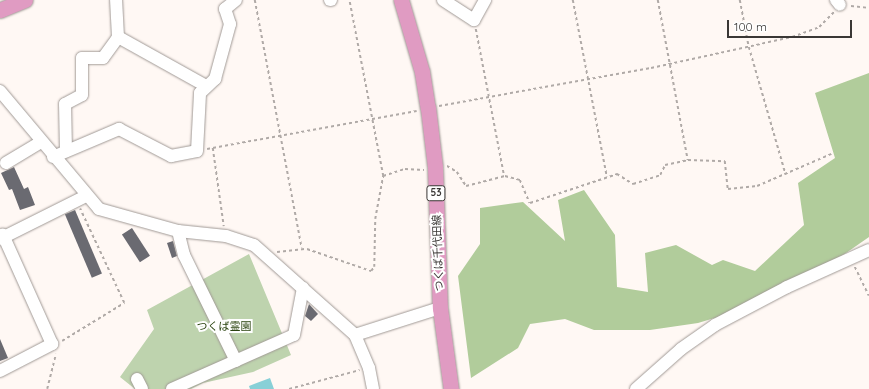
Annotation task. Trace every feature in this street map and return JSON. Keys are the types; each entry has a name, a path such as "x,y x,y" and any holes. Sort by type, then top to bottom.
{"main road":[{"path":"0,10 25,0"},
{"name":"つくば千代田線","path":"405,2 428,108 435,167 440,308 451,389"}],"street":[{"path":"66,151 65,104 82,95 82,58 103,58 118,37 116,0"},
{"path":"53,157 119,129 171,156 197,151 200,93 215,79 230,24 225,9 236,0"},
{"path":"443,0 474,20 485,0"},
{"path":"118,37 206,86"},
{"path":"0,91 53,157 81,198 99,209 178,231 226,236 254,246 355,335 369,368 373,389"},
{"path":"6,163 41,142"},
{"path":"0,371 57,343 1,236 81,198"},
{"path":"178,231 184,255 236,361"},
{"path":"636,389 681,349 715,326 787,287 852,260 869,250"},
{"path":"172,389 294,335 303,288"},
{"path":"355,335 440,308"}],"path":[{"path":"255,0 302,248"},
{"path":"264,255 302,248 371,271 374,267 374,219 383,176 349,0"},
{"path":"573,0 607,177"},
{"path":"658,0 688,160"},
{"path":"740,0 749,47 786,175"},
{"path":"197,151 372,120 489,95 670,64 749,47 819,27 838,2 869,8"},
{"path":"474,20 505,176"},
{"path":"213,148 226,236"},
{"path":"383,176 405,169 429,170 435,167 447,166 457,172 466,186 505,176 520,180 530,203 617,174 633,184 660,175 666,165 688,160 725,161 728,189 757,186 786,175 831,154"},
{"path":"47,389 50,366 57,343 124,302 81,198"},
{"path":"852,260 869,296"},
{"path":"289,389 369,368"}],"green space":[{"path":"869,73 869,237 813,276 728,314 698,323 650,330 594,330 565,319 530,324 518,348 471,378 458,276 480,244 480,208 523,202 565,241 558,200 584,190 615,235 617,287 648,292 645,253 676,245 712,265 723,260 755,271 804,225 798,183 835,158 815,93"},
{"name":"つくば霊園","path":"249,254 291,355 253,372 203,383 191,389 135,389 120,377 154,329 147,310"}],"water":[{"path":"270,378 274,389 250,389 249,386"}],"building":[{"path":"14,167 24,189 28,187 35,205 20,210 12,189 9,190 1,173"},
{"path":"75,210 102,274 92,278 65,214"},
{"path":"132,228 150,256 140,262 122,235"},
{"path":"173,241 177,256 172,258 167,243"},
{"path":"309,304 318,314 311,321 305,316"},
{"path":"0,339 8,358 0,361"}]}
